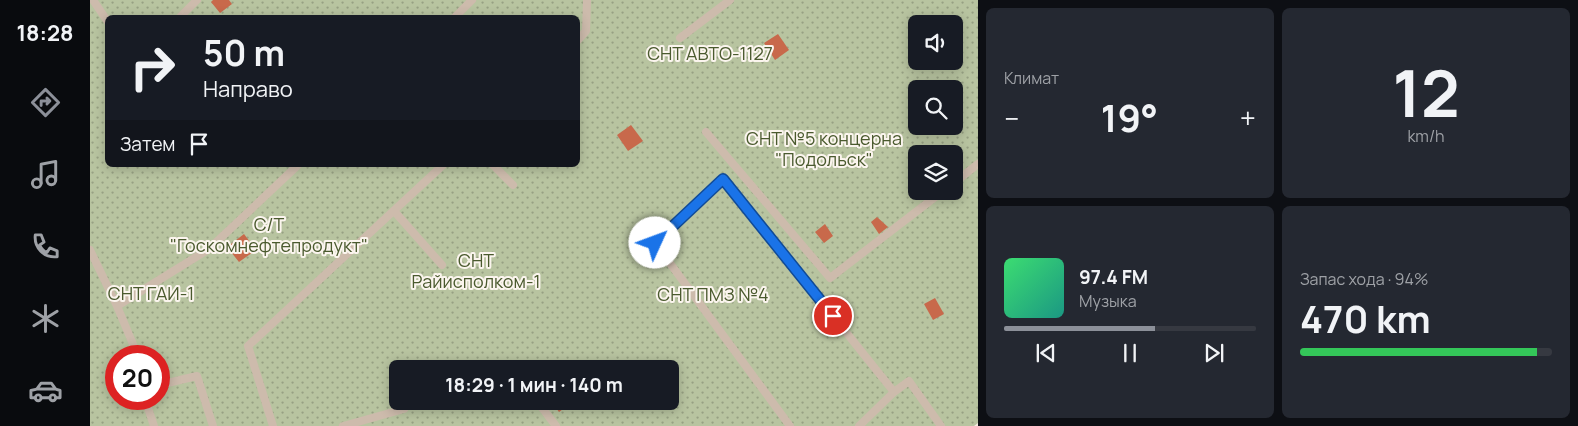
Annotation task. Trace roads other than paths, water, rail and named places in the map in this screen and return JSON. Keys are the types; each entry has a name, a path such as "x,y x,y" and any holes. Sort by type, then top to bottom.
{"lane":[{"path":"93,0 105,18"},
{"path":"182,15 198,0"},
{"path":"457,15 472,0"},
{"path":"580,38 586,31 587,0"},
{"path":"680,38 730,0"},
{"path":"706,132 830,278 931,200"},
{"path":"963,176 978,164"},
{"path":"117,306 209,249 296,167"},
{"path":"273,426 248,346 441,167"},
{"path":"494,167 513,185"},
{"path":"790,426 655,243 723,179 894,392"},
{"path":"394,211 442,266"},
{"path":"90,250 133,345"},
{"path":"170,382 197,376 213,426"},
{"path":"860,426 894,392 909,381 941,426"},
{"path":"149,410 154,426"},
{"path":"343,426 400,410"},
{"path":"544,410 556,426"}],"park label":[{"name":"СНТ АВТО-1127","path":"710,54"},
{"name":"СНТ №5 концерна \"Подольск\"","path":"824,149"},
{"name":"С/Т \"Госкомнефтепродукт\"","path":"269,235"},
{"name":"СНТ Райисполком-1","path":"476,271"},
{"name":"СНТ ГАИ-1","path":"151,294"},
{"name":"СНТ ПМЗ №4","path":"713,295"}]}
